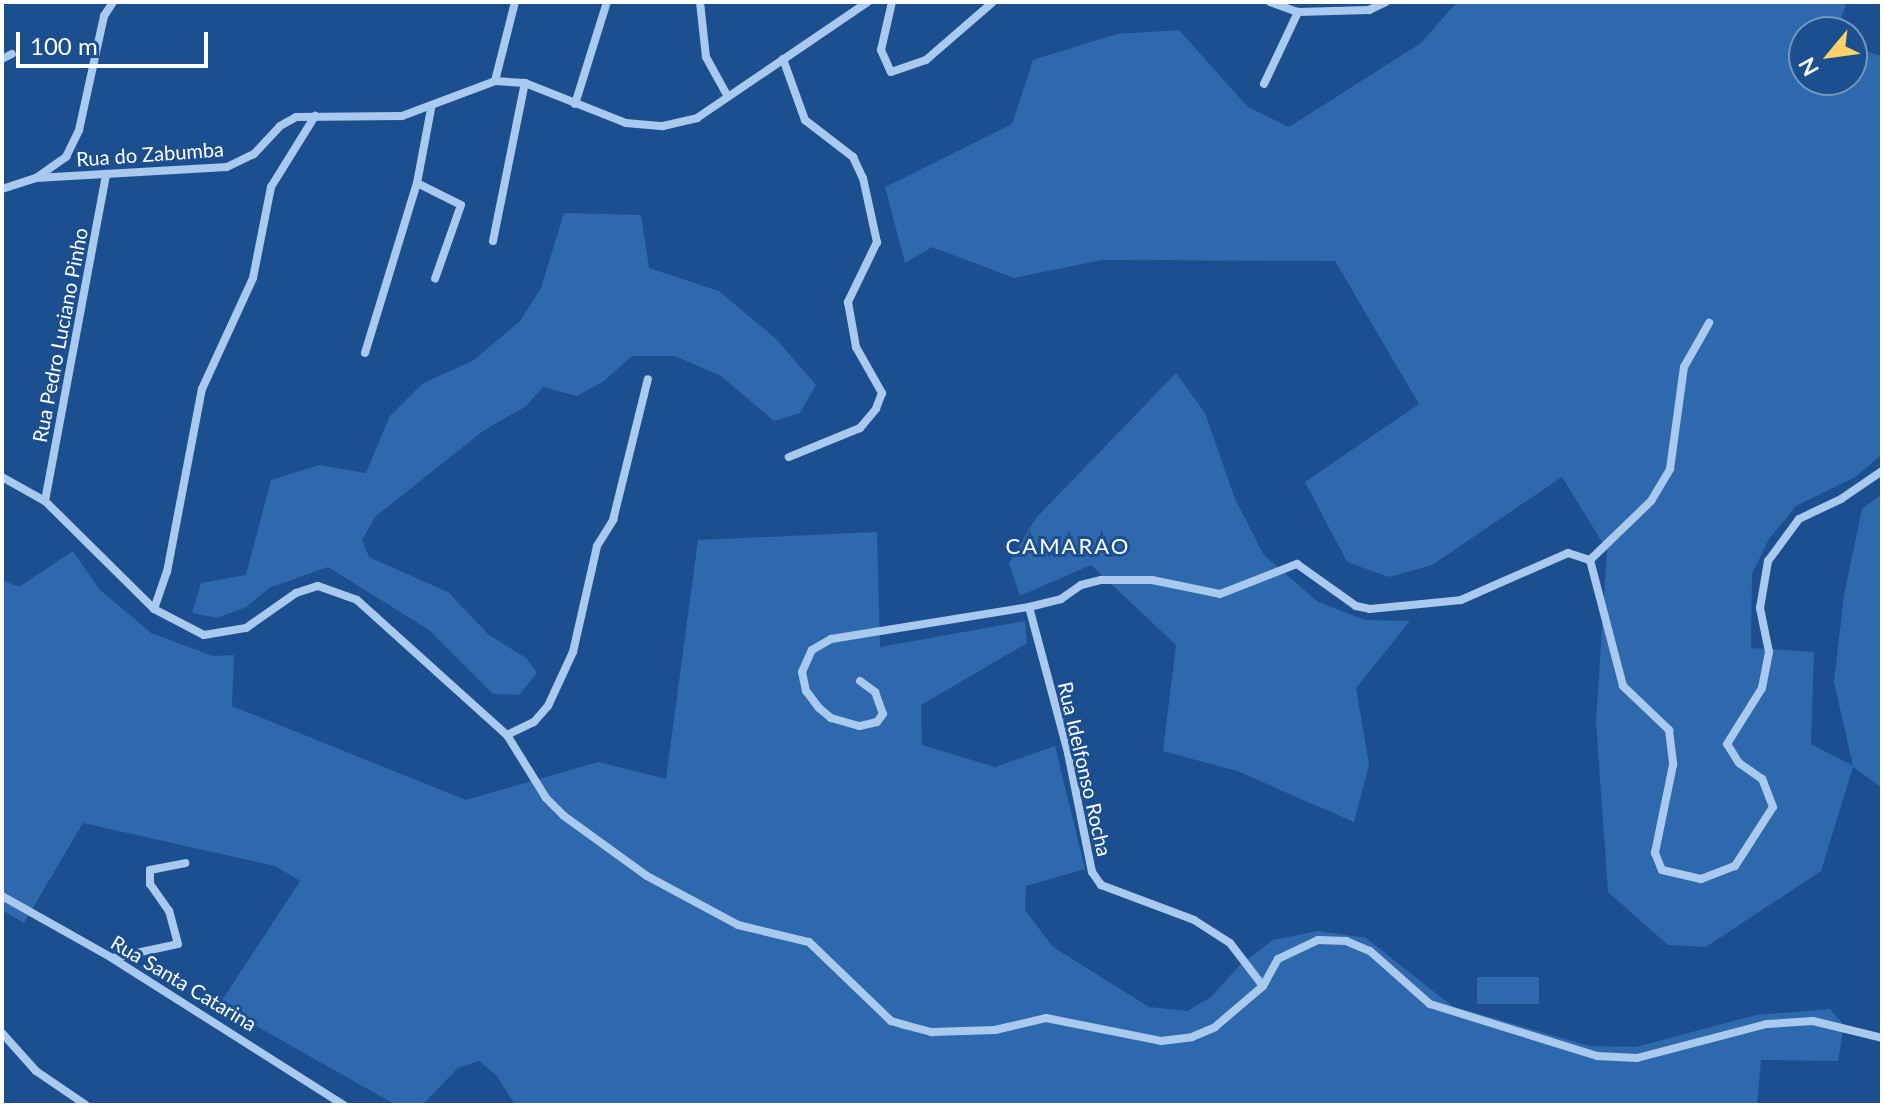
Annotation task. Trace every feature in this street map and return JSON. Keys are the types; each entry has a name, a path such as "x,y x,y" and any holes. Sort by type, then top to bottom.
{"street":[{"path":"2,189 36,178 59,165 79,130 104,16 113,2"},
{"path":"495,81 515,2"},
{"path":"575,104 607,2"},
{"path":"700,2 706,57 727,95"},
{"name":"Rua do Zabumba","path":"36,178 227,167 254,154 286,121 315,116 402,116 431,109 495,81 525,83 626,123 663,126 697,118 868,2"},
{"path":"892,2 881,50 891,72 926,60 987,4 1000,2"},
{"path":"1270,2 1298,12 1369,10 1386,2"},
{"path":"1264,84 1298,12"},
{"path":"2,59 12,54"},
{"path":"783,59 805,120 853,157 863,178 877,242 848,302 856,347 882,393 860,428 789,457"},
{"path":"493,241 525,83"},
{"path":"365,353 417,183 431,109"},
{"path":"154,609 167,572 202,389 253,278 271,187 315,116"},
{"name":"Rua Pedro Luciano Pinho","path":"45,501 106,174"},
{"path":"417,183 461,205 435,279"},
{"path":"1590,560 1651,501 1670,469 1684,367 1709,323"},
{"path":"507,735 534,722 569,663 597,546 613,520 642,417 648,379"},
{"path":"1590,560 1623,686 1669,730 1673,765 1655,853 1662,870 1701,879 1735,866 1773,807 1762,779 1739,763 1727,744 1762,688 1769,652 1760,608 1768,561 1799,519 1882,471"},
{"path":"2,477 45,501 154,609 204,635 230,634 296,593 318,586 340,592 386,621 507,735 546,798 564,816 647,876 738,925 809,942 891,1021 932,1032 995,1030 1046,1018 1161,1041 1215,1027 1263,986 1278,959 1305,944 1346,941 1370,951 1430,1004 1597,1056 1637,1058 1753,1027 1798,1022 1882,1038"},
{"path":"860,681 875,692 883,714 877,722 859,726 831,718 819,708 806,691 802,672 812,650 831,639 1029,607 1101,580 1152,580 1220,594 1297,564 1356,606 1392,608 1461,600 1556,555 1568,553 1590,560"},
{"name":"Rua Idelfonso Rocha","path":"1029,607 1068,753 1092,872 1101,885 1194,920 1230,943 1263,986"},
{"path":"112,958 178,944 169,911 150,884 150,870 185,863"},
{"name":"Rua Santa Catarina","path":"2,896 112,958 344,1105"},
{"path":"2,1033 36,1071 86,1105"}],"shaded area":[{"path":"1457,2 1847,2 1842,16 1788,16 1788,96 1868,96 1868,52 1882,56 1882,454 1857,476 1796,506 1769,539 1752,574 1751,648 1814,652 1811,744 1853,766 1834,682 1844,595 1862,509 1882,494 1882,788 1853,767 1821,871 1706,947 1668,945 1608,892 1596,722 1607,550 1562,477 1432,565 1389,577 1347,562 1305,482 1419,404 1335,261 1102,260 1014,278 932,247 905,263 885,187 1012,124 1033,60 1117,34 1179,30 1248,107 1289,127 1421,43"},
{"path":"564,213 641,215 649,268 719,291 776,339 816,385 800,413 774,421 721,376 675,356 632,356 604,381 577,396 543,387 526,406 483,431 375,517 362,540 369,557 448,592 489,635 526,658 537,673 519,695 493,694 429,630 328,567 269,588 246,607 217,618 192,613 201,583 246,575 271,480 319,465 366,473 390,416 422,384 474,360 520,321 541,288"},
{"path":"1176,373 1205,413 1235,499 1264,555 1318,602 1365,620 1410,621 1356,688 1369,765 1354,822 1237,771 1163,751 1176,645 1091,565 1020,596 1009,563 1036,518"},
{"path":"877,532 880,647 1025,621 1027,643 921,705 922,745 995,767 1055,746 1085,869 1026,886 1025,910 1053,947 1149,1007 1187,1011 1211,997 1240,965 1273,940 1318,931 1366,938 1452,1006 1589,1046 1636,1047 1756,1015 1830,1009 1844,1025 1838,1061 1761,1060 1757,1105 515,1105 497,1076 479,1061 458,1068 422,1105 396,1105 219,1005 300,881 275,866 83,823 24,923 2,910 2,580 19,587 73,551 99,589 151,633 213,656 234,655 232,706 466,800 598,762 666,779 698,540"},
{"path":"1477,977 1539,977 1539,1004 1477,1004"}],"district":[{"name":"CAMARAO","path":"1068,546"}]}
